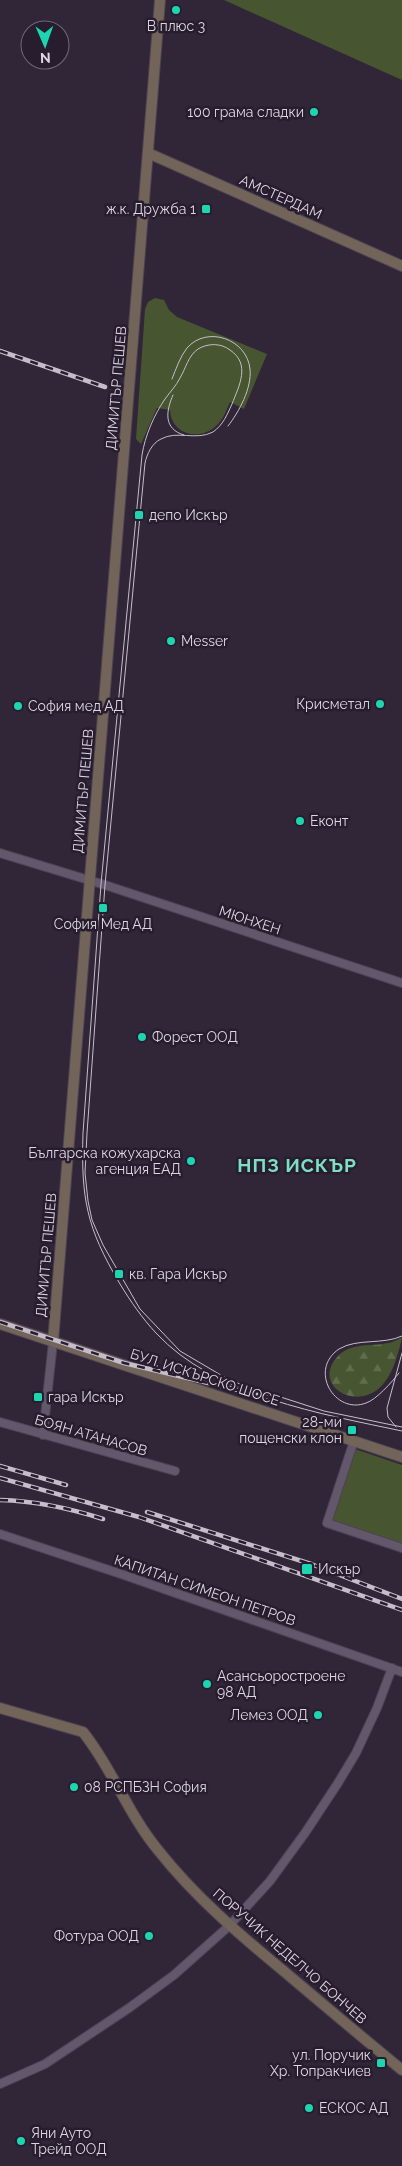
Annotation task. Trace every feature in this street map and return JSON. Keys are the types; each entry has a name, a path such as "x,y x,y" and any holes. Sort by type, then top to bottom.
{"main road":[{"name":"ДИМИТЪР ПЕШЕВ","path":"53,1342 160,0"},
{"name":"АМСТЕРДАМ","path":"148,153 402,266"},
{"name":"БУЛ. ИСКЪРСКО ШОСЕ","path":"0,1324 402,1457"},
{"name":"ПОРУЧИК НЕДЕЛЧО БОНЧЕВ","path":"0,1708 83,1732 92,1743 128,1808 152,1843 187,1884 229,1926 402,2070"}],"street":[{"name":"МЮНХЕН","path":"0,853 402,983"},
{"name":"ДИМИТЪР ПЕШЕВ","path":"43,1435 53,1342"},
{"name":"БОЯН АТАНАСОВ","path":"0,1422 175,1471"},
{"path":"354,1441 326,1523 402,1548"},
{"name":"КАПИТАН СИМЕОН ПЕТРОВ","path":"0,1534 402,1672"},
{"path":"0,2084 45,2064 129,2008 174,1974 229,1926 270,1882 306,1834 356,1753 377,1708 392,1668"}],"green space":[{"path":"224,0 402,0 402,80"},
{"path":"155,298 164,300 169,310 177,317 267,354 244,409 230,402 216,426 202,434 194,434 187,433 175,425 170,410 157,408 141,444 136,439 145,309 148,302"},
{"path":"402,1337 391,1373 384,1383 373,1392 362,1396 351,1396 333,1386 330,1377 331,1367 338,1356 345,1351 353,1347 387,1343"},
{"path":"352,1448 402,1465 402,1548 327,1523"}],"tram line":[{"path":"172,379 178,363 187,348 195,341 205,337 215,337 234,343 242,350 247,359 250,376 244,399 228,426"},
{"path":"402,1427 324,1411 231,1381 180,1351 140,1309 103,1245 92,1220 88,1201 85,1173 87,1133 105,885 145,463 150,449 158,441 173,435 207,435 213,432 226,416 240,383 242,368 240,362 230,350 223,346 210,345 198,349 189,359 178,381 161,405 154,419 145,440 142,455 101,884 83,1133 83,1176 88,1212 100,1246 120,1284 137,1310 156,1333 180,1355 238,1387 271,1399 304,1409 402,1431"},
{"path":"173,395 168,413 169,424 177,432 184,435"},
{"path":"399,1373 388,1386 370,1401 355,1405 344,1403 336,1397 329,1388 326,1378 326,1368 330,1358 339,1349 354,1344 395,1339 402,1336"},
{"path":"396,1427 388,1417 387,1408 402,1353"}],"railway":[{"path":"0,351 105,387"},
{"path":"0,1322 124,1363 271,1398"},
{"path":"0,1466 66,1485"},
{"path":"0,1478 139,1517 402,1610"},
{"path":"0,1500 52,1506 103,1519"},
{"path":"147,1512 311,1564 402,1599"}],"place":[{"name":"В плюс 3","path":"176,10"},
{"name":"100 грама сладки","path":"314,112"},
{"name":"ж.к. Дружба 1","path":"206,209"},
{"name":"депо Искър","path":"139,515"},
{"name":"Messer","path":"171,641"},
{"name":"Крисметал","path":"380,704"},
{"name":"София мед АД","path":"18,706"},
{"name":"Еконт","path":"300,821"},
{"name":"София Мед АД","path":"103,908"},
{"name":"Форест ООД","path":"142,1037"},
{"name":"Българска кожухарска агенция ЕАД","path":"191,1161"},
{"name":"кв. Гара Искър","path":"119,1274"},
{"name":"гара Искър","path":"38,1397"},
{"name":"28-ми пощенски клон","path":"352,1430"},
{"name":"Искър","path":"307,1569"},
{"name":"Асансьоростроене 98 АД","path":"207,1684"},
{"name":"Лемез ООД","path":"318,1715"},
{"name":"08 РСПБЗН София","path":"74,1787"},
{"name":"Фотура ООД","path":"149,1936"},
{"name":"ул. Поручик Хр. Топракчиев","path":"381,2063"},
{"name":"ЕСКОС АД","path":"309,2108"},
{"name":"Яни Ауто Трейд ООД","path":"21,2141"}],"district":[{"name":"НПЗ ИСКЪР","path":"297,1165"}]}
